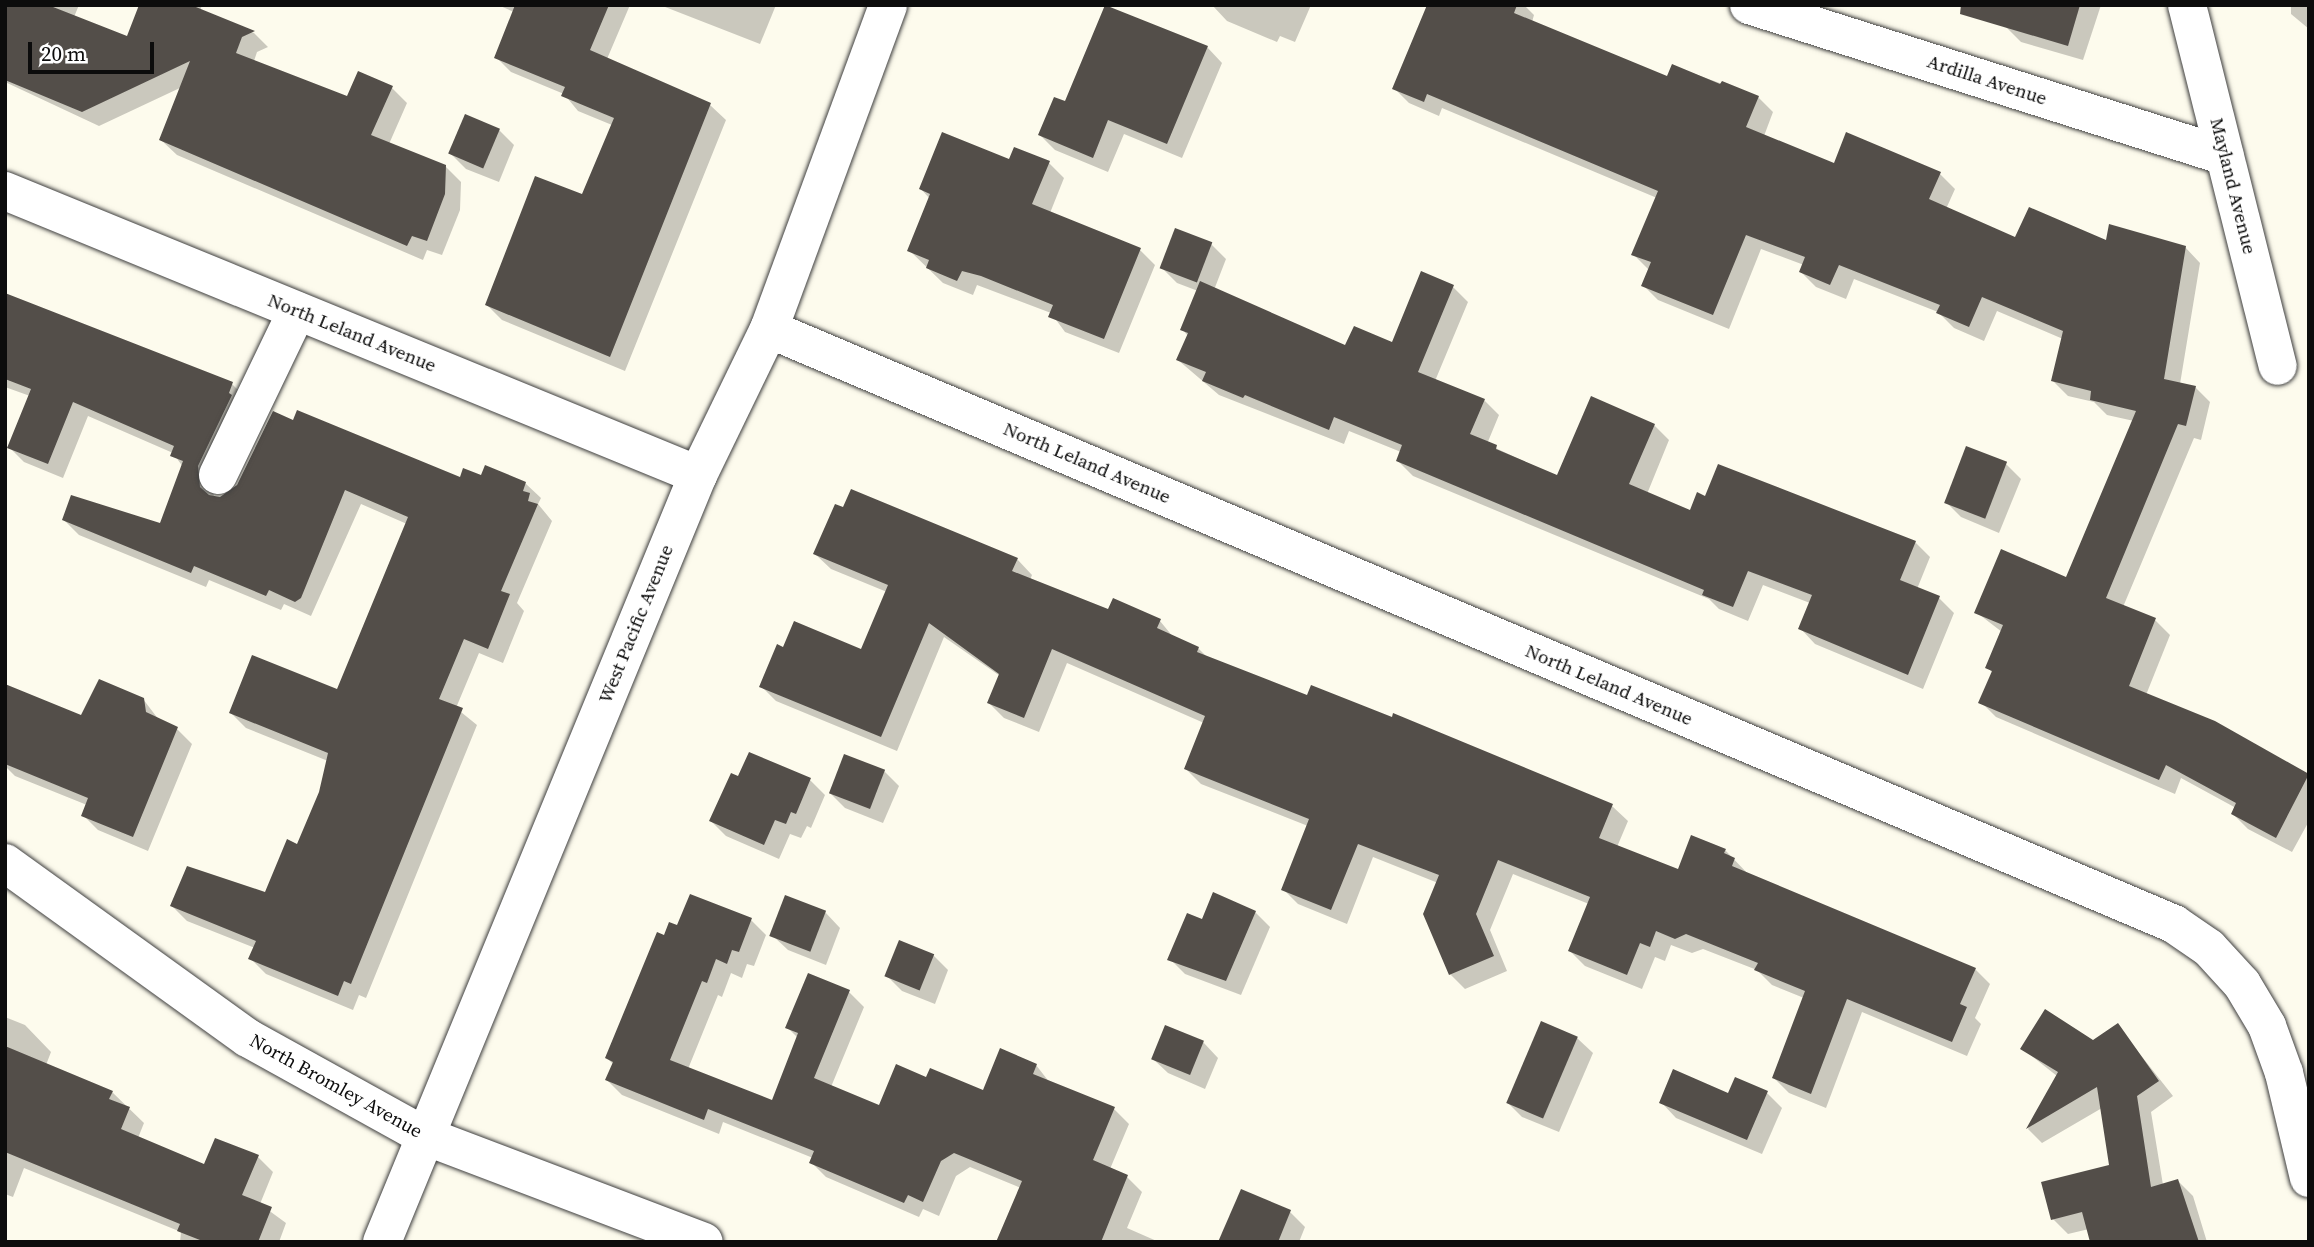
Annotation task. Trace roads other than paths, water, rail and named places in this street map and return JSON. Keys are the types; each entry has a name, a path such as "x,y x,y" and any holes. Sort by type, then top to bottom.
{"street":[{"name":"West Pacific Avenue","path":"382,1242 698,475 769,328 888,5"},
{"name":"Ardilla Avenue","path":"1749,5 2225,156"},
{"name":"Mayland Avenue","path":"2187,5 2278,366"},
{"name":"North Leland Avenue","path":"5,191 698,475"},
{"path":"218,475 297,311"},
{"name":"North Leland Avenue","path":"769,328 2174,924 2209,948 2242,984 2267,1026 2284,1073 2309,1178"},
{"name":"North Bromley Avenue","path":"5,863 248,1038 425,1136 704,1242"}]}
